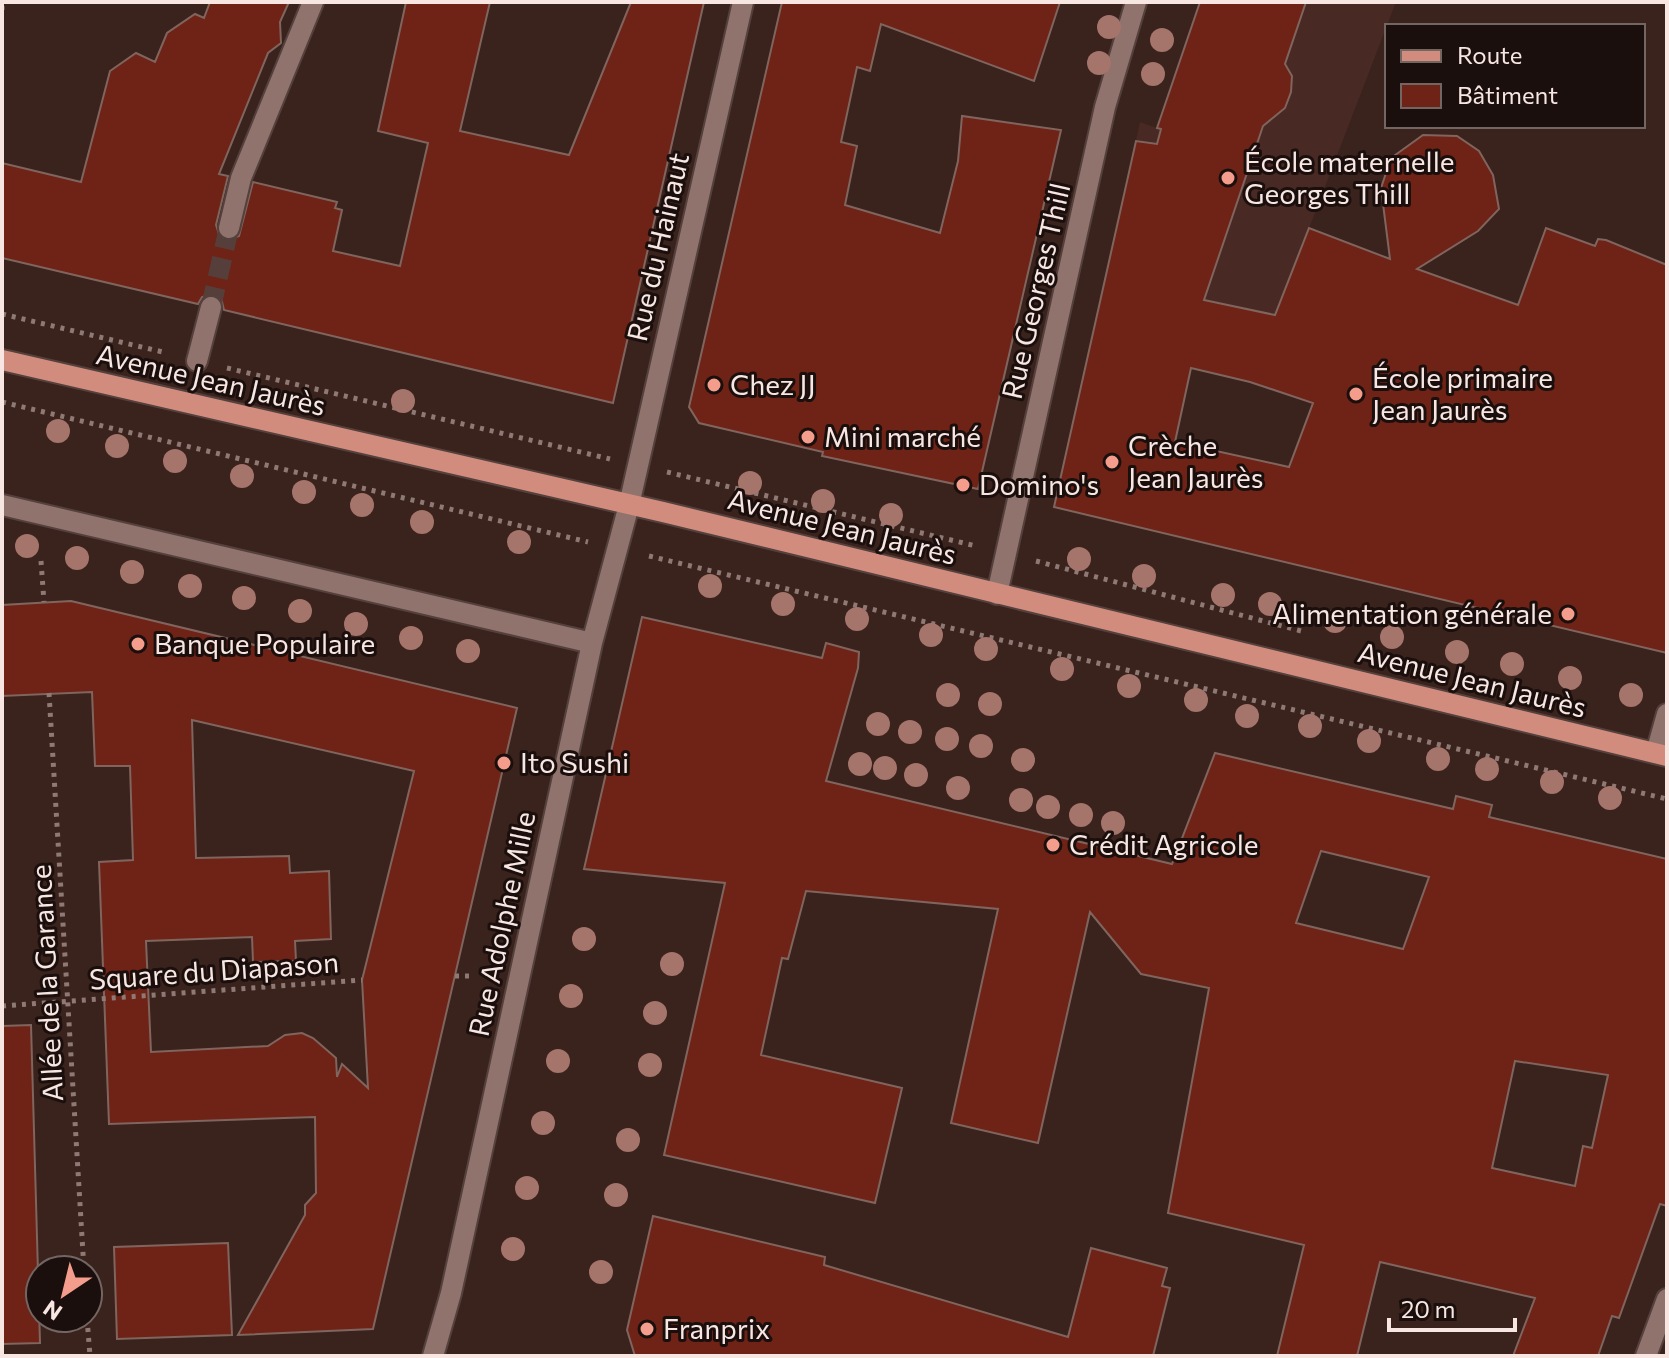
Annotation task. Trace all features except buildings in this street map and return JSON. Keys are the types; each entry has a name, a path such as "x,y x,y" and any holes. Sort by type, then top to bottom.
{"main road":[{"name":"Avenue Jean Jaurès","path":"2,360 629,505 1662,755"}],"street":[{"path":"229,228 241,178 313,2"},
{"name":"Rue du Hainaut","path":"629,505 743,2"},
{"name":"Rue Georges Thill","path":"997,594 1105,107 1136,2"},
{"path":"197,361 211,307"},
{"path":"2,505 592,643"},
{"name":"Rue Adolphe Mille","path":"433,1356 451,1293 592,643 629,505"},
{"path":"1662,755 1667,714"},
{"path":"1646,1356 1667,1299"}],"path":[{"path":"2,2 2,10"},
{"name":"Avenue Jean Jaurès","path":"2,314 613,460"},
{"path":"2,402 565,537"},
{"name":"Avenue Jean Jaurès","path":"637,465 1006,553 1306,632"},
{"path":"645,555 1667,799"},
{"path":"41,561 44,602"},
{"name":"Allée de la Garance","path":"49,693 83,1254"},
{"path":"455,976 469,976"},
{"name":"Square du Diapason","path":"2,1006 362,980"},
{"path":"88,1334 90,1356"}],"shaded area":[{"name":"École maternelle Georges Thill","path":"1200,2 1396,2 1250,382 1090,345 1140,122 1157,128"}],"tunnel":[{"path":"211,307 229,228"}],"place":[{"name":"École maternelle Georges Thill","path":"1228,178"},
{"name":"Chez JJ","path":"714,385"},
{"name":"École primaire Jean Jaurès","path":"1356,394"},
{"name":"Mini marché","path":"808,437"},
{"name":"Crèche Jean Jaurès","path":"1112,462"},
{"name":"Domino's","path":"963,485"},
{"name":"Alimentation générale","path":"1568,614"},
{"name":"Banque Populaire","path":"138,644"},
{"name":"Ito Sushi","path":"504,763"},
{"name":"Crédit Agricole","path":"1053,845"},
{"name":"Franprix","path":"647,1329"}]}
